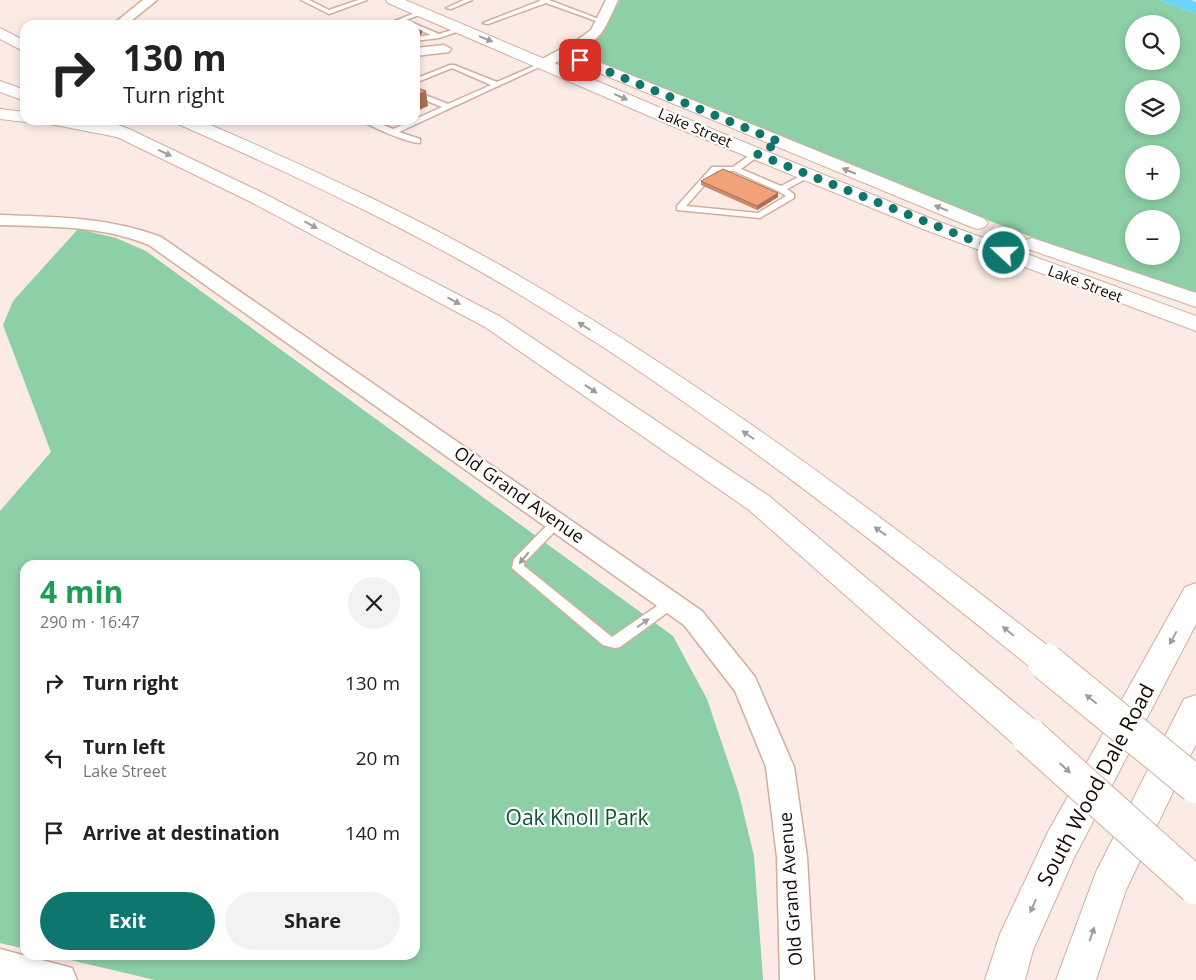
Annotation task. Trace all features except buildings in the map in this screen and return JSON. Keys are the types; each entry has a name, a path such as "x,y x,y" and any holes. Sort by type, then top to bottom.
{"main road":[{"name":"Lake Street","path":"393,0 449,8 504,30"},
{"name":"Lake Street","path":"426,6 462,30 546,55 757,154 930,225 1196,324"},
{"path":"0,33 20,54"},
{"name":"Lake Street","path":"546,55 564,54 990,228 1196,300"},
{"path":"0,86 20,94"},
{"path":"0,114 20,116"},
{"path":"78,125 132,137"},
{"path":"101,125 132,137 256,196 493,322 759,503 1029,736 1196,886"},
{"path":"195,125 335,188 445,244 520,287 632,356 747,434 900,545 1196,785"},
{"path":"757,154 780,142"},
{"path":"930,225 977,235 1196,311"},
{"name":"South Wood Dale Road","path":"1005,980 1014,948 1061,845 1196,595"},
{"path":"1076,980 1109,885 1196,709"}],"street":[{"path":"124,20 150,0"},
{"path":"564,54 596,32 612,0"},
{"path":"420,51 444,49"},
{"name":"Old Grand Avenue","path":"0,220 109,227 143,235 155,241 693,618 746,685 780,768 792,857 797,980"},
{"path":"0,964 60,980"}],"lane":[{"path":"304,0 329,12 364,0"},
{"path":"449,8 469,0"},
{"path":"486,23 544,1 601,21"},
{"path":"401,20 426,6"},
{"path":"420,28 439,36"},
{"path":"420,38 462,30"},
{"path":"420,119 498,85 546,55"},
{"path":"420,78 452,66 498,85"},
{"path":"420,95 446,106"},
{"path":"377,125 417,141"},
{"path":"393,132 407,125"},
{"path":"735,169 757,154"},
{"path":"715,169 735,169 781,189 791,196 760,216 680,208 715,169"},
{"path":"781,189 809,175"},
{"path":"557,522 518,562 518,568 608,641 616,643 671,603"}],"green space":[{"path":"620,0 1159,0 1196,14 1196,296 964,211 582,57 580,51 592,44 603,32"},
{"name":"Oak Knoll Park","path":"78,229 116,238 146,251 673,636 707,699 739,794 754,856 763,980 155,980 70,960 420,960 420,560 20,560 20,948 0,943 0,511 51,452 3,325 13,301"}],"water":[{"path":"1159,0 1192,0 1196,2 1196,14"}],"route":[{"path":"580,60 780,142 757,154 930,225 1004,253"}]}
